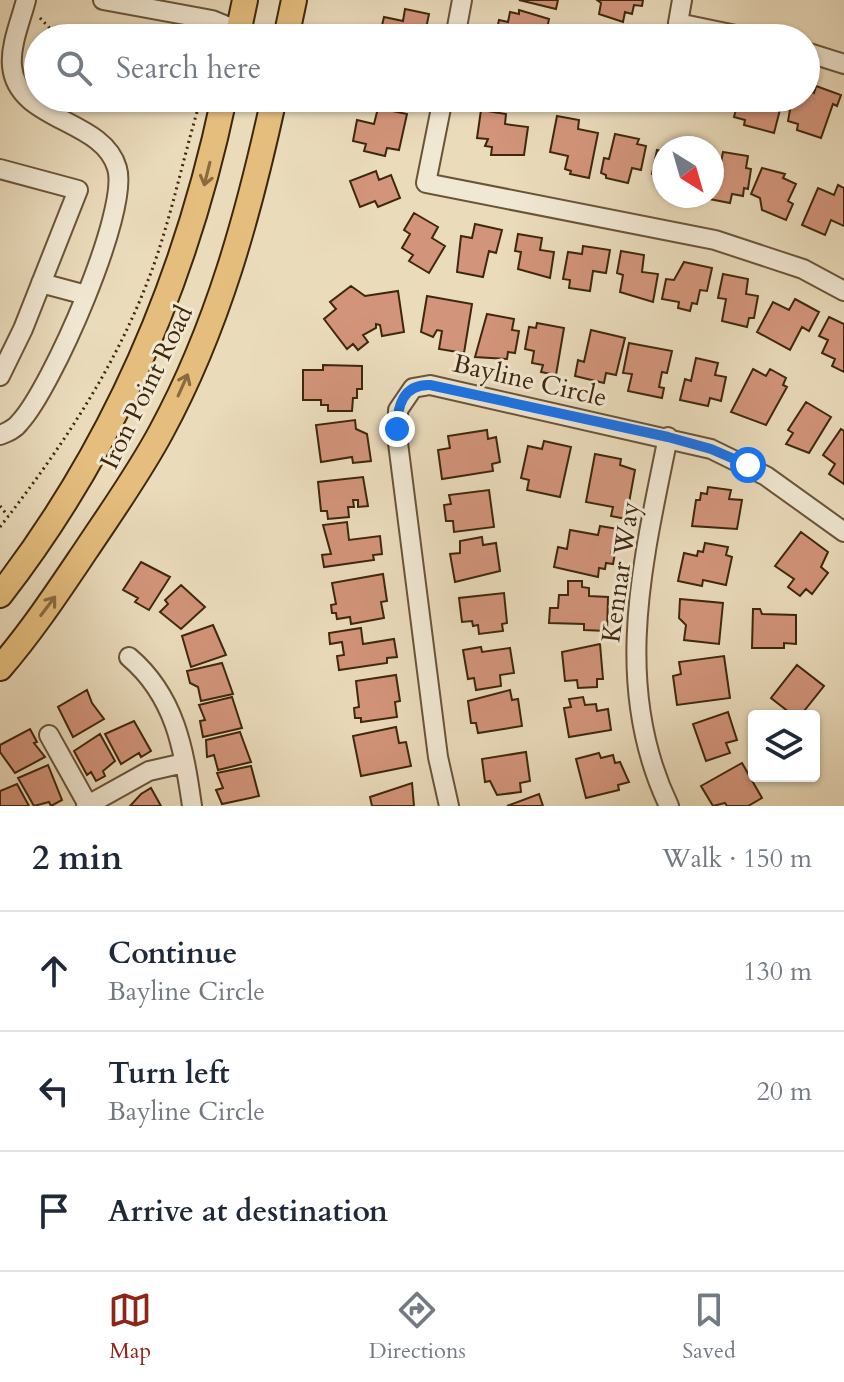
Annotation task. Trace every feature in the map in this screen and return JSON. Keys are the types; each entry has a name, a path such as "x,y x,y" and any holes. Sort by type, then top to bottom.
{"main road":[{"path":"242,24 245,0"},
{"path":"289,24 294,0"},
{"name":"Iron Point Road","path":"0,595 60,512 100,443 147,348 208,177 221,112"},
{"path":"255,187 247,153 257,112"},
{"name":"Iron Point Road","path":"0,668 56,596 162,430 223,290 255,187 271,112"}],"street":[{"path":"24,93 12,66 26,0"},
{"path":"103,0 212,20 219,24"},
{"path":"458,24 462,0"},
{"path":"682,0 678,23 683,24"},
{"path":"820,56 844,64"},
{"path":"0,435 19,424 32,407 86,295 96,274 118,188 118,171 104,145 50,112"},
{"path":"440,112 426,183 715,240 803,269 844,291"},
{"path":"0,169 78,190 0,376"},
{"path":"41,283 86,295"},
{"name":"Bayline Circle","path":"449,806 438,757 398,443 400,401 413,388 430,385 711,449 748,465 844,532"},
{"name":"Kennar Way","path":"668,437 642,569 634,651 644,733 669,806"},
{"path":"129,657 152,679 168,704 192,806"},
{"path":"49,735 87,805 149,771 184,763"}],"path":[{"path":"0,527 63,446 93,396 142,295 197,112"},
{"path":"0,506 8,517"}],"building":[{"path":"519,0 558,0 556,9"},
{"path":"597,0 643,0 642,6 634,5 632,14 625,12 623,22 599,14 601,3"},
{"path":"405,9 429,14 427,24 382,24 384,17 403,21"},
{"path":"519,10 549,19 548,24 498,24 499,20 508,22 510,12 519,14"},
{"path":"820,87 841,95 837,106 833,104 821,138 797,130 798,124 788,121 790,112 820,112"},
{"path":"377,112 407,114 399,150 387,148 385,156 364,151 366,144 353,141 357,120 374,124"},
{"path":"481,112 506,114 505,124 528,127 524,155 491,155 492,147 485,146 488,139 477,138"},
{"path":"735,112 779,112 774,133 744,125 745,120 734,117"},
{"path":"557,116 579,120 578,129 598,133 589,178 570,174 571,171 565,169 568,156 550,152"},
{"path":"615,134 639,139 637,144 646,146 641,170 632,168 628,183 606,178 601,173 604,158 609,159"},
{"path":"724,152 748,156 746,168 751,169 748,189 744,188 743,196 732,194 730,203 724,202"},
{"path":"762,168 785,174 783,178 796,184 788,201 793,204 786,220 762,210 760,198 751,194"},
{"path":"376,171 379,180 391,175 400,198 378,207 375,201 360,207 350,181"},
{"path":"838,185 844,188 844,226 831,220 825,235 802,225 818,188 834,195"},
{"path":"414,213 438,227 432,238 445,246 429,273 409,261 413,255 402,248 410,234 404,230"},
{"path":"475,224 502,230 496,253 489,251 483,277 457,272 461,236 472,238"},
{"path":"518,234 542,238 540,250 554,252 550,278 518,269 521,252 515,251"},
{"path":"583,246 610,250 606,273 593,271 590,291 569,288 570,280 563,279 568,252 582,254"},
{"path":"621,251 644,255 642,272 658,274 653,302 620,292 623,275 617,273"},
{"path":"684,262 712,268 707,291 700,290 697,304 692,303 690,311 678,308 679,302 662,299 666,279 674,280"},
{"path":"723,274 748,279 746,294 758,296 754,318 749,318 747,327 722,321 726,299 718,298"},
{"path":"351,286 365,296 398,291 404,332 382,336 380,325 376,324 376,328 363,335 368,342 358,350 353,344 347,349 324,319 336,309 330,302"},
{"path":"427,296 472,304 464,353 439,349 442,331 437,330 433,337 421,332"},
{"path":"795,299 819,312 809,331 802,327 790,350 757,332 773,302 789,310"},
{"path":"487,314 514,319 512,330 519,331 515,353 508,352 507,359 475,357"},
{"path":"829,317 844,324 844,372 832,366 835,359 822,353 828,340 819,336"},
{"path":"537,323 564,328 556,375 541,372 543,365 532,363 534,351 525,349 529,327 536,328"},
{"path":"591,330 625,338 616,375 606,373 604,383 575,376 578,360 584,362"},
{"path":"629,343 672,351 667,373 662,372 659,387 664,388 662,398 628,391 632,374 623,373"},
{"path":"696,358 718,363 715,375 726,377 721,401 710,398 708,406 680,400 685,379 691,381"},
{"path":"323,365 362,366 362,389 357,389 352,411 328,411 328,405 321,405 321,400 303,400 303,370 323,370"},
{"path":"753,369 766,376 770,369 786,378 783,385 787,387 766,425 731,412"},
{"path":"806,402 831,417 809,453 786,444 793,433 788,430"},
{"path":"355,420 356,429 367,434 371,461 353,463 352,457 321,462 316,425"},
{"path":"841,429 844,431 844,484 829,474 835,464 823,455"},
{"path":"487,430 488,439 496,437 500,462 492,464 493,471 442,479 438,450 450,448 448,436"},
{"path":"544,441 571,447 560,497 527,490 529,480 521,478 528,446 542,449"},
{"path":"595,454 621,459 620,465 635,470 626,519 611,516 613,507 586,502"},
{"path":"363,477 368,506 358,507 358,500 353,500 354,507 348,507 349,517 328,519 327,511 321,511 318,482"},
{"path":"708,487 731,490 729,499 742,500 737,529 692,526 696,500 700,500 701,493 707,494"},
{"path":"489,490 494,527 454,532 453,521 446,521 444,505 451,504 449,495"},
{"path":"347,522 349,540 380,536 382,554 373,555 374,560 324,567 322,555 331,554 323,525"},
{"path":"600,526 618,529 611,553 615,553 613,564 606,563 605,569 599,568 598,577 554,567 558,547 567,549 570,530 598,535"},
{"path":"801,532 828,552 821,567 828,573 812,594 806,589 800,596 788,587 794,579 775,566"},
{"path":"482,537 483,545 496,543 500,571 455,582 450,554 460,553 460,541"},
{"path":"705,543 728,547 726,555 732,557 726,585 703,580 702,586 678,581 684,553 697,556 698,551 703,552"},
{"path":"141,562 170,577 149,610 135,602 138,598 123,590"},
{"path":"383,574 387,601 381,602 384,618 351,624 350,617 337,619 336,613 332,613 331,605 336,604 332,583"},
{"path":"568,581 582,581 582,587 589,588 589,596 608,597 607,631 584,630 584,624 549,623 550,608 558,608 559,595 568,595"},
{"path":"181,585 205,607 181,629 160,612 168,604 165,600"},
{"path":"504,593 507,623 502,624 503,631 479,634 478,625 473,626 472,621 462,622 459,598"},
{"path":"680,599 723,603 719,644 684,640 686,625 679,618"},
{"path":"753,609 760,609 762,614 796,615 796,644 784,643 784,648 752,648"},
{"path":"213,625 226,655 191,667 182,636"},
{"path":"361,628 363,644 394,639 397,657 387,658 387,663 339,670 337,656 344,655 342,642 330,644 329,633"},
{"path":"600,644 603,679 597,679 597,687 578,688 577,680 565,681 562,652"},
{"path":"481,647 482,652 510,648 514,673 500,675 501,686 476,690 474,678 468,679 463,650"},
{"path":"724,656 730,698 677,705 673,676 681,674 679,662"},
{"path":"222,663 233,694 201,701 198,687 190,683 187,671"},
{"path":"797,665 824,686 805,710 786,710 771,698"},
{"path":"396,675 400,701 395,702 397,717 361,722 361,718 355,718 354,708 359,707 356,681"},
{"path":"87,690 104,719 73,737 58,707"},
{"path":"510,690 512,700 518,699 522,726 478,733 476,723 471,723 468,701"},
{"path":"232,697 242,728 203,737 200,721 205,720 199,705"},
{"path":"583,697 585,705 596,704 597,711 608,709 611,730 569,737 564,708 571,707 569,699"},
{"path":"728,712 737,740 726,743 730,753 706,761 693,724"},
{"path":"134,721 151,751 141,757 139,753 121,764 105,734"},
{"path":"396,727 399,743 406,742 411,766 361,776 353,736"},
{"path":"30,729 37,742 34,743 45,757 15,773 0,752 0,745"},
{"path":"240,732 251,762 218,770 214,755 207,757 206,740"},
{"path":"100,734 115,761 103,771 105,776 96,781 91,772 87,775 74,751"},
{"path":"526,752 530,781 520,783 521,792 497,795 490,781 485,782 482,759"},
{"path":"599,753 601,758 613,755 615,763 620,762 629,782 618,785 619,790 586,798 576,759"},
{"path":"742,763 748,774 748,782 753,782 762,798 748,806 727,806 725,803 713,806 701,786"},
{"path":"48,765 62,800 51,806 49,802 34,806 18,778"},
{"path":"251,766 259,796 222,804 216,790 223,788 217,773"},
{"path":"412,783 414,806 372,806 370,797"},
{"path":"17,784 29,806 0,806 0,791"},
{"path":"151,788 161,806 130,806 141,794"},
{"path":"539,794 543,806 507,806"}],"route":[{"path":"397,429 400,401 413,388 430,385 459,394 668,437 711,449 748,465"}]}
